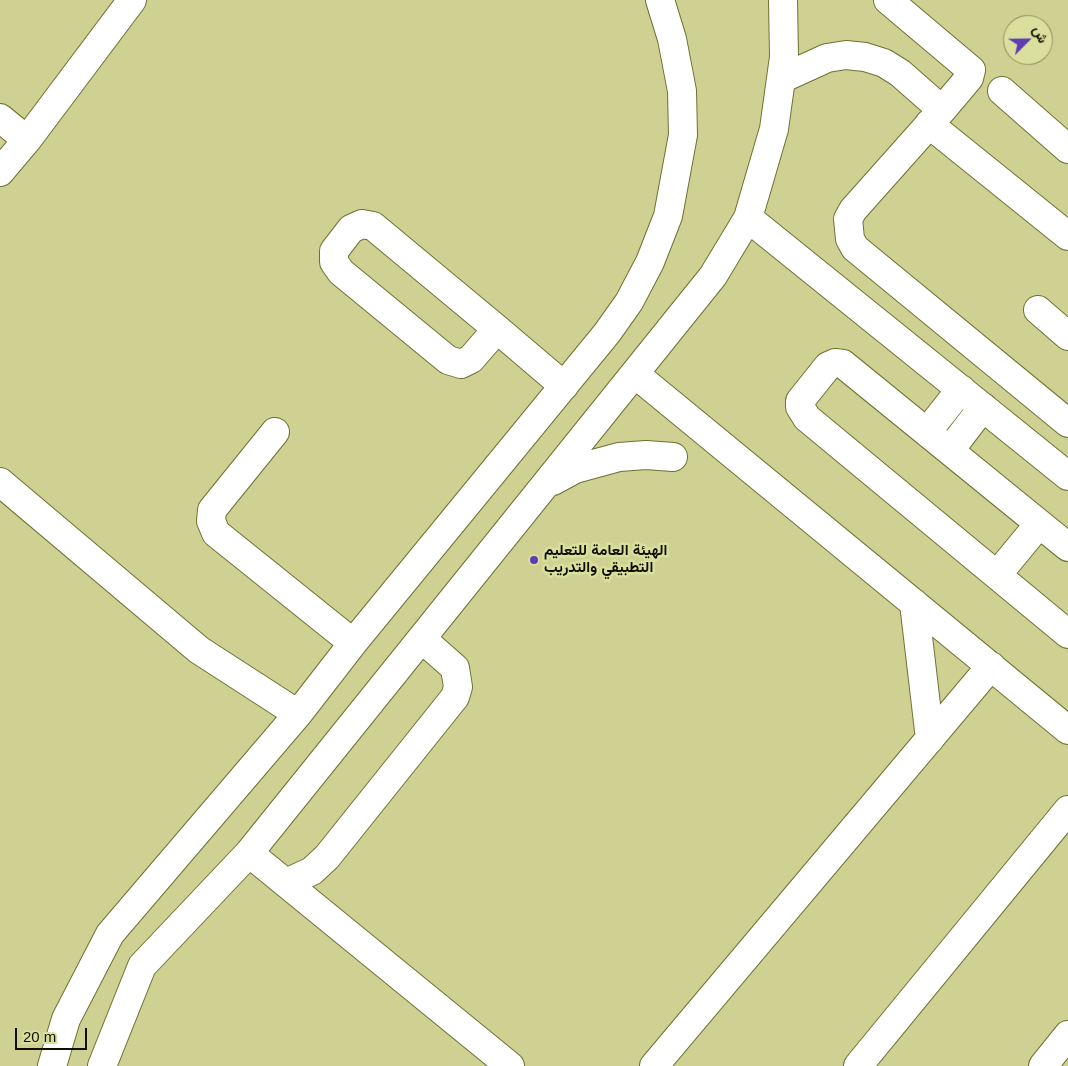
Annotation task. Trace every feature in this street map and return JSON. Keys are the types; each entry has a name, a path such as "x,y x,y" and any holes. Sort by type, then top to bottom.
{"street":[{"path":"0,172 132,0"},
{"path":"52,1066 66,1020 110,934 298,714 353,643 564,386 629,302 650,262 668,216 683,135 682,91 672,39 660,0"},
{"path":"102,1066 142,966 249,853 713,276 748,218 774,129 784,57 783,0"},
{"path":"888,0 971,70 969,78 853,210 848,219 850,239 855,248 1068,423"},
{"path":"780,79 827,58 846,55 865,57 884,63 900,73 936,117 1068,236"},
{"path":"1002,91 1068,149"},
{"path":"0,118 26,140"},
{"path":"748,218 1068,476"},
{"path":"497,329 471,359 461,364 448,360 341,272 334,262 334,251 351,229 362,224 374,226 497,329 564,386"},
{"path":"1038,310 1068,336"},
{"path":"1068,547 843,364 835,363 828,366 800,401 800,407 808,418 1068,634"},
{"path":"635,374 1068,730"},
{"path":"927,432 961,389"},
{"path":"950,450 983,407"},
{"path":"275,432 212,510 211,521 216,533 353,643"},
{"path":"544,487 575,469 619,457 646,455 673,457"},
{"path":"0,482 199,650 298,714"},
{"path":"997,575 1039,524"},
{"path":"914,603 930,739"},
{"path":"286,883 312,871 327,857 455,697 458,688 455,668 422,638"},
{"path":"654,1066 991,666"},
{"path":"286,834 350,756 358,737 360,715"},
{"path":"858,1066 1068,810"},
{"path":"249,853 510,1066"},
{"path":"1043,1066 1068,1035"}],"place":[{"name":"الهيئة العامة للتعليم التطبيقي والتدريب","path":"534,560"}]}
